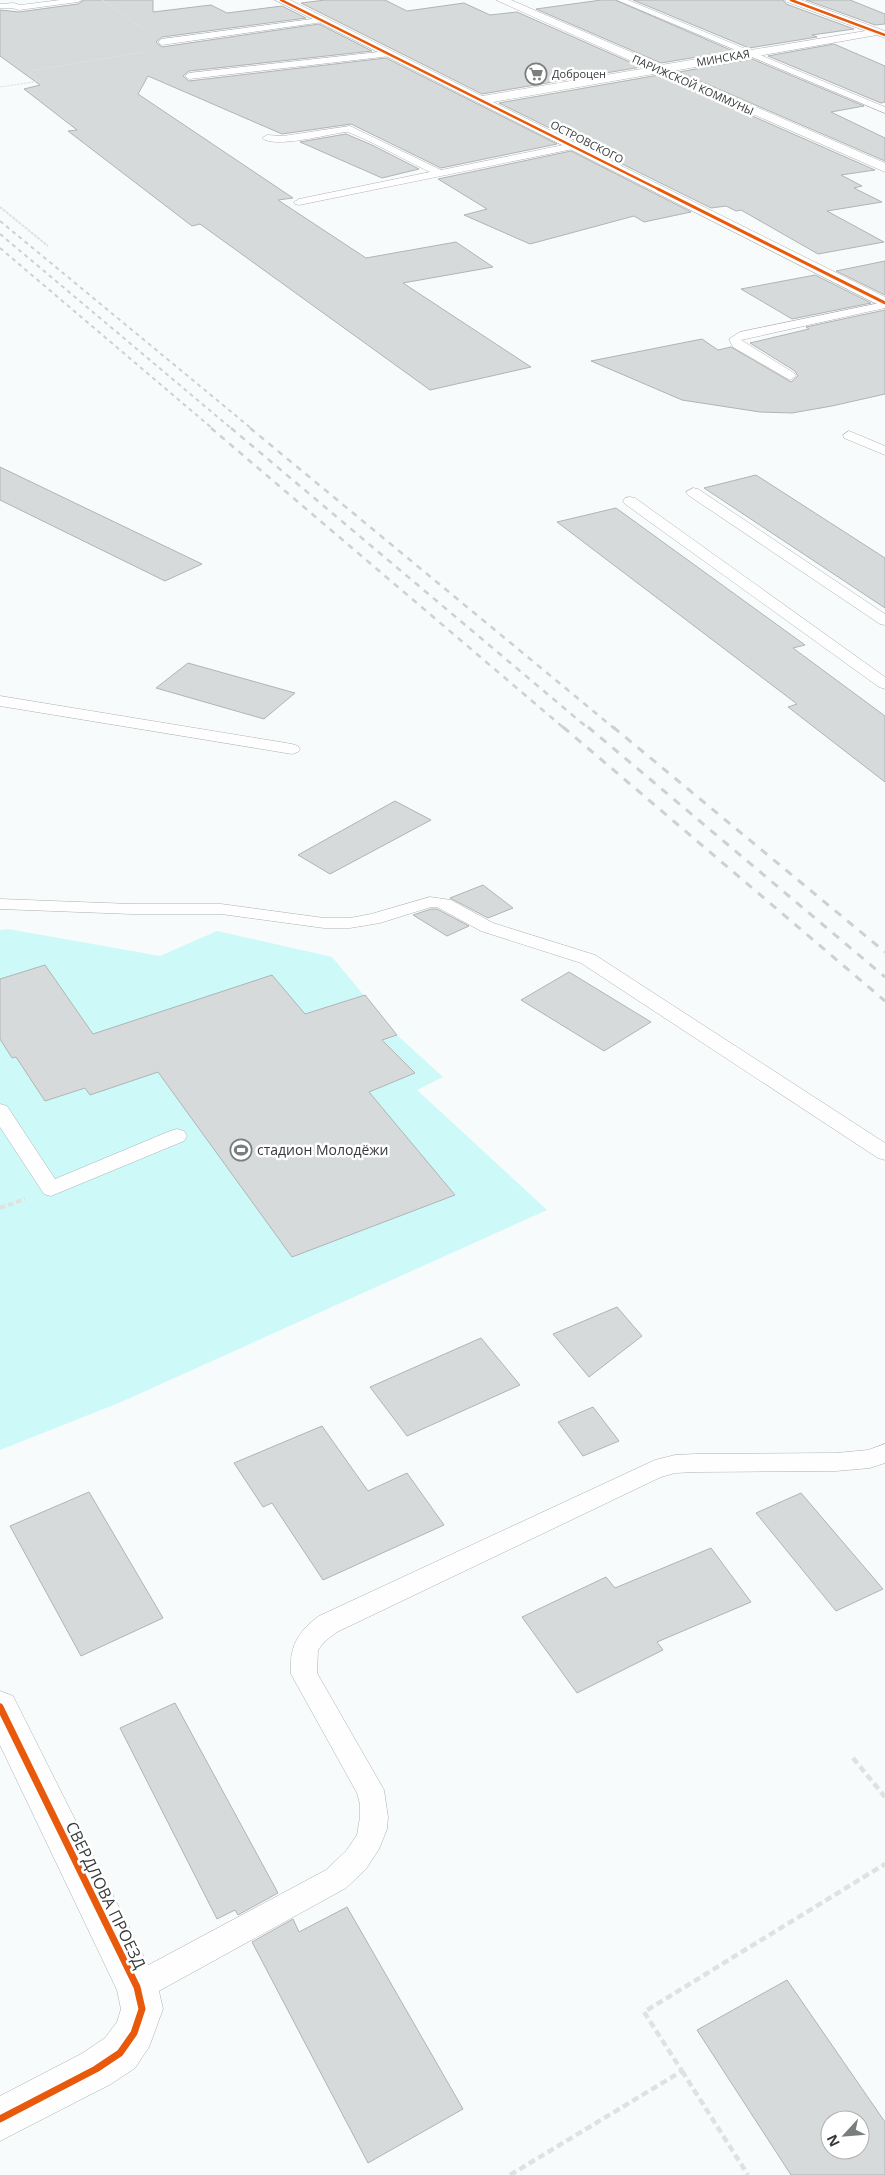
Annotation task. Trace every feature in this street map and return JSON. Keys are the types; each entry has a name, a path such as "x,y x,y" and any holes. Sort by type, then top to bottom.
{"street":[{"name":"ОСТРОВСКОГО","path":"281,0 885,304"},
{"name":"ПАРИЖСКОЙ КОММУНЫ","path":"502,0 885,168"},
{"path":"791,0 881,33"},
{"name":"МИНСКАЯ","path":"481,100 749,53 881,33"},
{"name":"СВЕРДЛОВА ПРОЕЗД","path":"0,1708 137,1987 142,2008 134,2032 120,2053 96,2069 0,2119"}],"lane":[{"path":"0,6 14,5 19,8 78,0"},
{"path":"621,0 885,110"},
{"path":"162,42 320,20"},
{"path":"189,76 388,54"},
{"path":"267,138 283,140 350,129 439,173"},
{"path":"299,202 573,146"},
{"path":"790,376 738,344 734,339 740,336 885,304"},
{"path":"849,435 885,451"},
{"path":"693,492 885,621"},
{"path":"630,502 885,684"},
{"path":"0,701 292,749"},
{"path":"0,904 132,910 172,908 221,910 333,923 374,919 430,902 446,904 487,927 588,959 885,1153"},
{"path":"0,1111 51,1189 178,1136"},
{"path":"137,1987 336,1879 354,1864 366,1849 376,1808 370,1790 304,1674 302,1658 305,1644 314,1633 337,1620 655,1469 676,1464 696,1463 836,1462 870,1459 885,1453"}],"path":[{"path":"0,87 40,81 29,71 66,67 143,52 162,42 102,0"},
{"path":"0,207 48,246"},
{"path":"853,1758 885,1797"},
{"path":"748,2175 644,2012 885,1864"},
{"path":"510,2175 682,2071"}],"shaded area":[{"name":"стадион Молодёжи","path":"8,929 160,956 217,931 332,957 397,1035 443,1077 417,1090 547,1210 121,1402 0,1450 0,930"}],"building":[{"path":"84,0 153,0 153,12 211,5 227,13 282,6 306,18 162,37 156,42 162,47 319,24 372,51 189,71 183,76 189,81 386,58 557,144 441,168 351,124 282,134 148,76 138,94 293,198 278,200 366,258 456,242 493,267 403,283 531,367 430,390 200,224 192,226 68,131 77,130 24,89 40,85 0,56 0,10 19,12 78,4"},
{"path":"325,0 385,0 407,11 464,3 490,15 517,12 641,67 482,94 301,3"},
{"path":"601,0 615,0 733,51 661,63 536,9"},
{"path":"633,0 783,0 786,4 854,29 812,35 817,37 749,48"},
{"path":"806,0 850,0 885,14 885,24 875,25"},
{"path":"834,44 885,66 885,102 881,103 768,56"},
{"path":"752,59 864,106 831,112 885,138 885,161 679,72"},
{"path":"659,75 875,170 841,175 862,186 854,188 882,202 827,211 884,242 818,254 741,210 736,211 726,206 711,208 499,103"},
{"path":"346,134 419,169 382,178 300,142"},
{"path":"571,151 691,212 644,222 634,216 530,244 464,215 487,209 438,179"},
{"path":"885,261 885,295 836,271"},
{"path":"815,275 871,303 792,319 741,289"},
{"path":"885,310 885,394 792,413 760,412 682,400 591,361 702,339 718,350 731,347 791,382 798,376 795,371 750,343 809,329 806,327"},
{"path":"0,467 202,564 165,581 0,500"},
{"path":"756,475 885,558 885,608 704,488"},
{"path":"616,508 805,645 793,648 885,716 885,782 788,707 797,704 557,522"},
{"path":"188,663 295,693 264,719 156,688"},
{"path":"395,801 431,820 330,874 298,855"},
{"path":"483,885 513,908 488,918 450,898"},
{"path":"437,909 469,926 447,936 413,915"},
{"path":"45,965 93,1034 272,975 305,1014 365,995 397,1035 382,1040 415,1073 369,1092 455,1195 292,1257 158,1072 90,1095 85,1088 45,1101 16,1057 12,1058 0,1039 0,979"},
{"path":"569,972 651,1022 604,1051 521,1000"},
{"path":"617,1307 642,1336 589,1377 553,1334"},
{"path":"481,1338 520,1385 407,1436 370,1387"},
{"path":"593,1407 619,1441 583,1456 558,1422"},
{"path":"322,1426 368,1491 407,1473 444,1525 323,1580 272,1503 263,1507 234,1463"},
{"path":"89,1492 163,1618 81,1656 10,1526"},
{"path":"801,1493 883,1589 836,1611 756,1513"},
{"path":"711,1548 751,1602 657,1642 663,1650 577,1693 522,1617 606,1577 615,1588"},
{"path":"175,1703 278,1893 238,1915 235,1910 217,1919 120,1728"},
{"path":"347,1907 463,2109 368,2163 252,1942 293,1919 299,1932"},
{"path":"787,1980 885,2122 885,2175 791,2175 697,2030"}],"railway":[{"path":"0,221 252,429"},
{"path":"0,234 232,429"},
{"path":"0,248 213,429"},
{"path":"211,428 565,729"},
{"path":"231,428 589,729"},
{"path":"250,428 615,729"},
{"path":"563,727 885,1001"},
{"path":"588,727 885,977"},
{"path":"613,727 885,952"}],"cycle path":[{"path":"281,0 885,303"},
{"path":"791,0 885,35"},
{"path":"0,1707 137,1987 142,2009 134,2033 120,2053 96,2069 0,2119"}],"place":[{"name":"Доброцен","path":"536,74"},
{"name":"стадион Молодёжи","path":"241,1150"}]}
